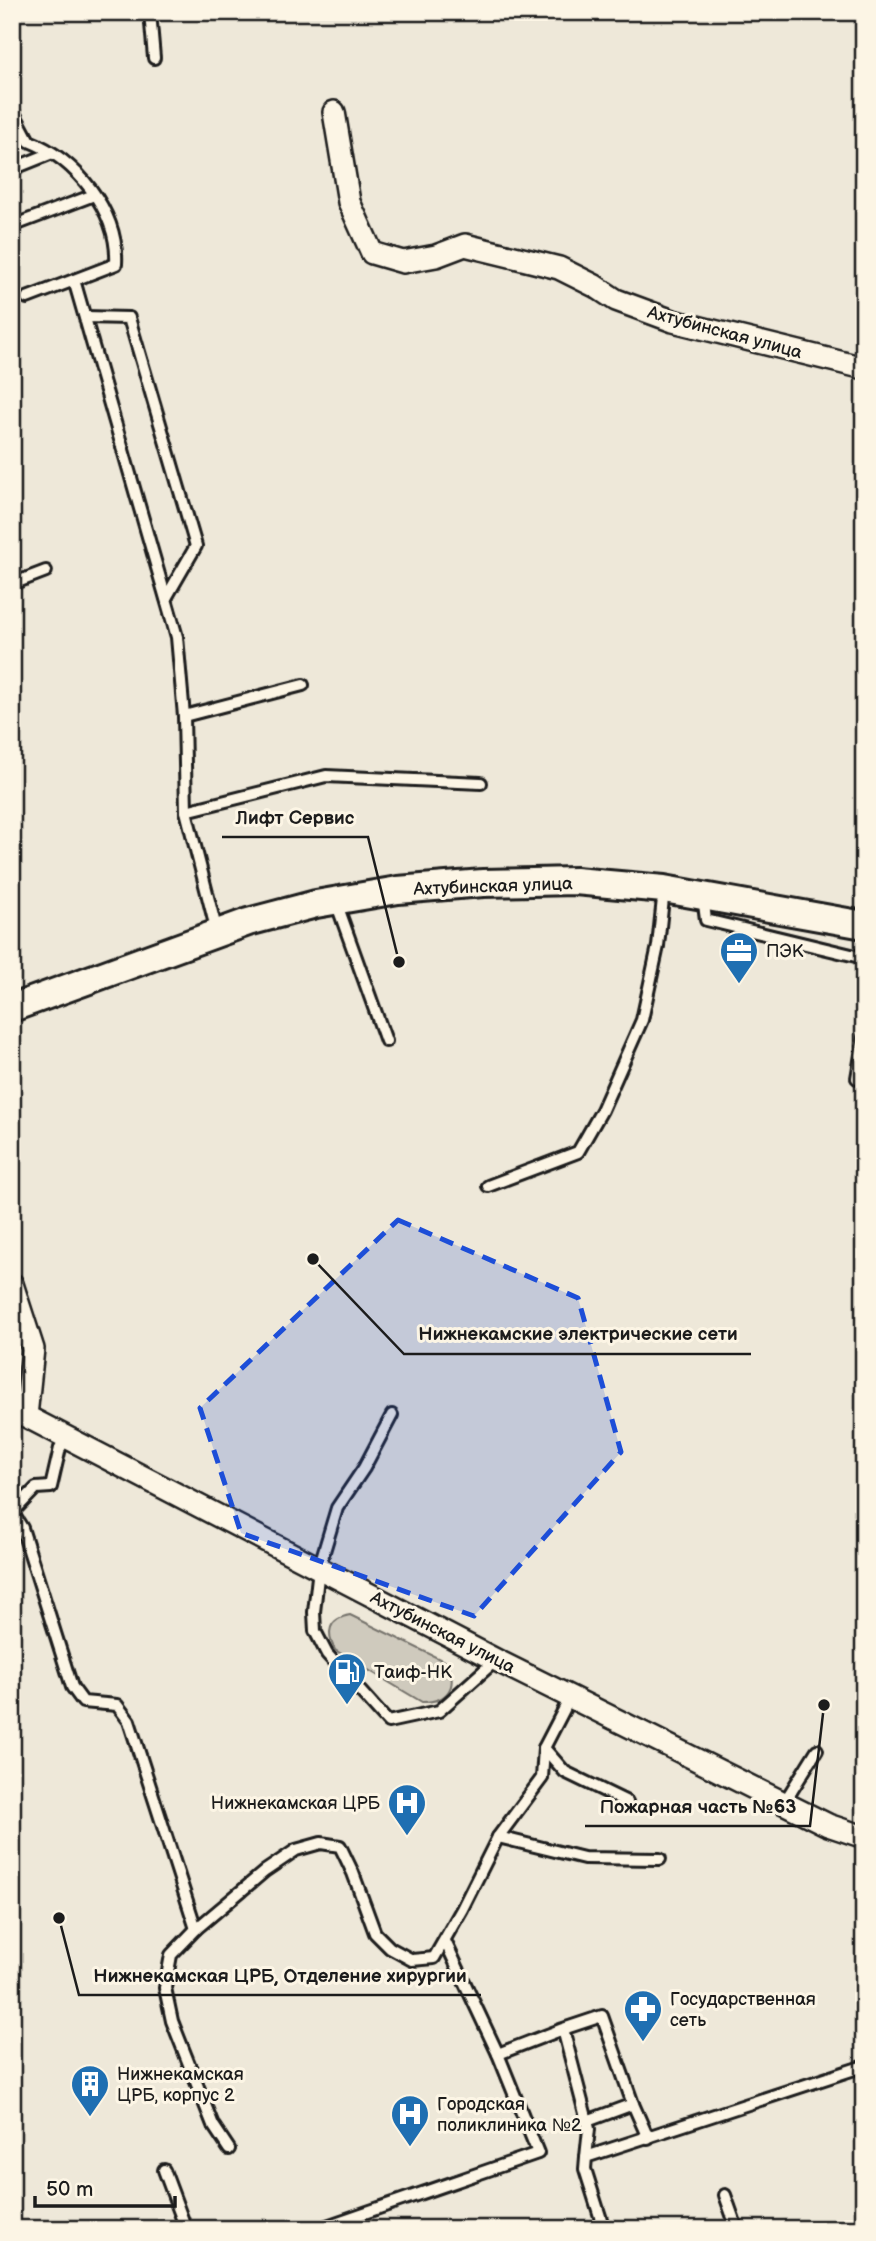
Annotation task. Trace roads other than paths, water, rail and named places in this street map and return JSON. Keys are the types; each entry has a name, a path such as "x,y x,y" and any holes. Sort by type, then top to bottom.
{"street":[{"name":"Ахтубинская улица","path":"334,112 349,202 372,253 403,262 436,256 465,245 559,268 616,300 673,321 864,368"},
{"name":"Ахтубинская улица","path":"12,1008 217,932 336,901 398,890 483,883 575,881 664,889 864,925"},
{"name":"Ахтубинская улица","path":"12,1284 33,1349 19,1413 496,1660 828,1825 864,1837"}],"lane":[{"path":"150,12 154,58"},
{"path":"14,116 29,141 52,153 75,170 101,206 117,245 116,264 27,298"},
{"path":"12,169 52,153"},
{"path":"12,226 93,195"},
{"path":"74,280 177,636 184,716 186,811 217,932"},
{"path":"85,317 129,317 196,546 166,598"},
{"path":"12,584 46,571"},
{"path":"184,716 303,685"},
{"path":"186,811 326,776 481,783"},
{"path":"488,1186 578,1152 602,1111 642,1020 658,946 664,889"},
{"path":"703,895 706,920 864,958"},
{"path":"336,901 386,1041"},
{"path":"857,1077 864,1037"},
{"path":"392,1415 364,1468 337,1508 318,1567 315,1631 327,1654 388,1722 439,1711 496,1660"},
{"path":"66,1437 60,1448 51,1487 36,1488 12,1512 22,1528 72,1687 83,1702 117,1705 130,1721 196,1929"},
{"path":"229,2149 213,2125 172,2021 165,1988 171,1955 196,1929 264,1871 296,1850 321,1843 340,1846 375,1933 390,1948 412,1961 434,1958 498,1837 542,1778 544,1748 571,1696"},
{"path":"544,1748 565,1772 627,1802"},
{"path":"784,1803 817,1750"},
{"path":"498,1837 584,1858 660,1859"},
{"path":"318,2229 538,2153 498,2054 445,1941"},
{"path":"498,2054 602,2016 648,2138"},
{"path":"563,2029 590,2129 585,2169 604,2229"},
{"path":"586,2157 864,2066"},
{"path":"587,2121 634,2104"},
{"path":"164,2170 186,2229"},
{"path":"725,2195 737,2229"}],"place":[{"name":"Лифт Сервис","path":"399,962"},
{"name":"ПЭК","path":"739,985"},
{"name":"Нижнекамские электрические сети","path":"313,1259"},
{"name":"Пожарная часть №63","path":"824,1705"},
{"name":"Таиф-НК","path":"347,1706"},
{"name":"Нижнекамская ЦРБ","path":"407,1837"},
{"name":"Нижнекамская ЦРБ, Отделение хирургии","path":"59,1918"},
{"name":"Государственная сеть","path":"643,2043"},
{"name":"Нижнекамская ЦРБ, корпус 2","path":"90,2118"},
{"name":"Городская поликлиника №2","path":"410,2148"}]}
